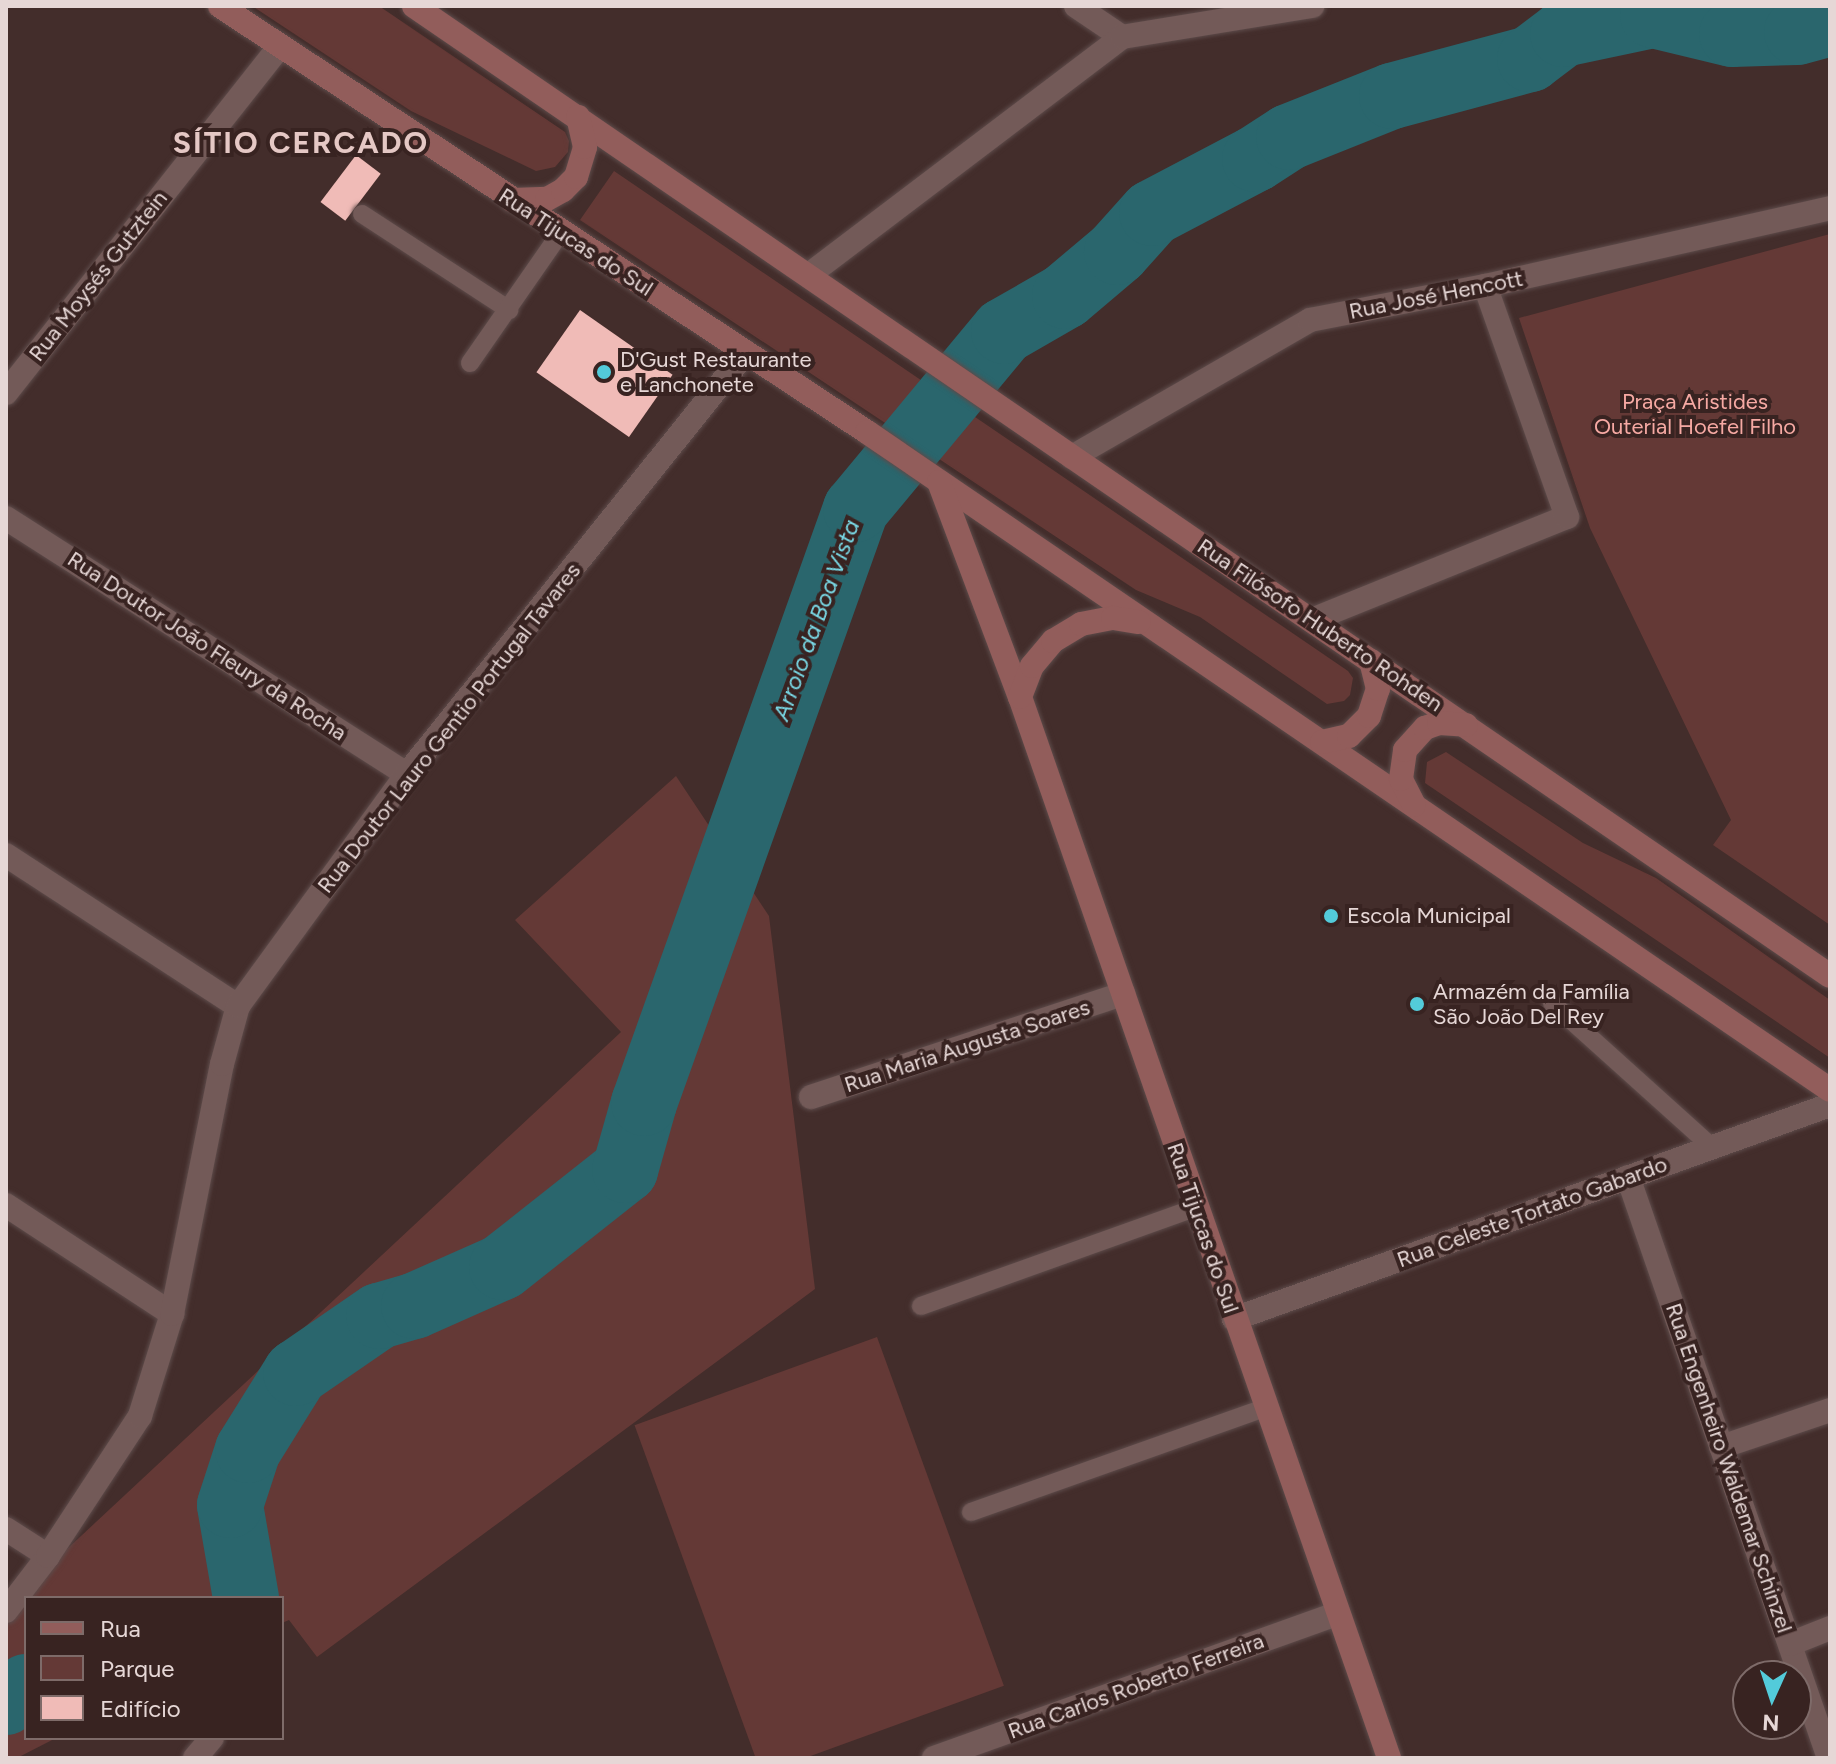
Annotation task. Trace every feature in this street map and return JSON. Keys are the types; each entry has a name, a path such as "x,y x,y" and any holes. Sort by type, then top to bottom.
{"main road":[{"name":"Rua Tijucas do Sul","path":"220,6 936,480 1020,697 1195,1208 1389,1758"},
{"path":"414,6 810,274"},
{"path":"512,200 530,202 547,199 563,190 576,177 585,147 578,117"},
{"name":"Rua Filósofo Huberto Rohden","path":"810,274 1001,409 1830,976"},
{"path":"936,480 1830,1090"},
{"path":"1020,697 1039,657 1053,641 1081,624 1113,618 1146,623"},
{"path":"1322,742 1349,736 1369,716 1378,689 1371,661"},
{"path":"1414,805 1401,779 1405,750 1425,728 1454,722 1468,726"}],"street":[{"path":"1076,6 1122,37"},
{"path":"810,274 1122,37 1312,6"},
{"name":"Rua Moysés Gutztein","path":"6,393 279,47"},
{"name":"Rua José Hencott","path":"1072,457 1310,320 1485,286 1830,208"},
{"path":"1312,620 1567,517 1485,286"},
{"name":"Rua Doutor Lauro Gentio Portugal Tavares","path":"6,1611 48,1556 140,1416 172,1314 222,1064 238,1006 407,774 746,352"},
{"name":"Rua Doutor João Fleury da Rocha","path":"6,518 407,774"},
{"path":"6,855 238,1006"},
{"name":"Rua Maria Augusta Soares","path":"811,1097 1123,994"},
{"name":"Rua Celeste Tortato Gabardo","path":"1234,1319 1830,1105"},
{"name":"Rua Engenheiro Waldemar Schinzel","path":"1628,1177 1829,1758"},
{"path":"6,1205 172,1314"},
{"path":"1721,1447 1830,1410"},
{"path":"6,1529 48,1556"},
{"name":"Rua Carlos Roberto Ferreira","path":"934,1758 1338,1613"},
{"path":"1790,1644 1830,1628"},
{"path":"195,1758 210,1740"}],"lane":[{"path":"362,214 509,310"},
{"path":"470,363 561,232"},
{"path":"1552,1003 1712,1147"},
{"path":"921,1306 1195,1208"},
{"path":"971,1512 1265,1408"}],"green space":[{"path":"252,6 379,6 565,132 569,141 568,152 555,167 536,171 411,111"},
{"path":"614,171 1348,671 1353,678 1350,695 1344,701 1327,704 1200,617 1136,590 580,220"},
{"name":"Praça Aristides Outerial Hoefel Filho","path":"1830,234 1830,925 1713,845 1731,820 1590,528 1519,318"},
{"path":"1446,752 1583,843 1656,878 1830,1000 1830,1058 1425,783 1427,762"},
{"path":"676,776 769,916 815,1289 317,1657 289,1620 284,1622 284,1596 24,1596 24,1740 52,1740 17,1758 6,1758 6,1606 621,1032 515,920"},
{"path":"877,1337 1004,1686 805,1758 756,1758 635,1425"}],"building":[{"path":"356,155 381,174 345,221 320,202"},
{"name":"D'Gust Restaurante e Lanchonete","path":"580,310 673,375 629,437 536,372"}],"waterway":[{"name":"Arroio da Boa Vista","path":"246,1596 230,1505 248,1450 296,1373 379,1316 414,1306 502,1267 625,1170 644,1103 856,509 1004,331 1065,296 1117,252 1152,213 1255,159 1289,137 1392,96 1530,59 1563,34 1653,15 1732,34 1797,32 1830,23"},
{"name":"Arroio da Boa Vista","path":"6,1702 24,1688"}],"place":[{"name":"D'Gust Restaurante e Lanchonete","path":"604,372"},
{"name":"Escola Municipal","path":"1331,916"},
{"name":"Armazém da Família São João Del Rey","path":"1417,1004"}],"district":[{"name":"SÍTIO CERCADO","path":"301,143"}]}
